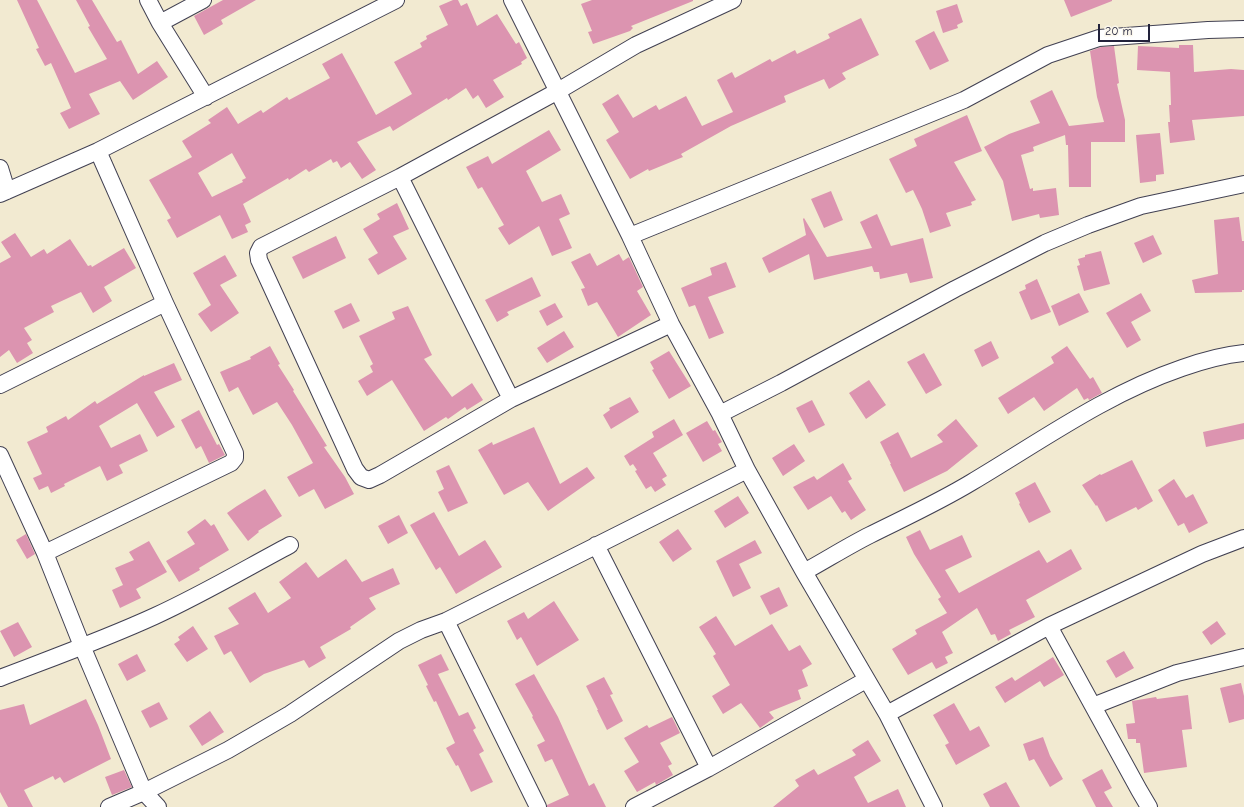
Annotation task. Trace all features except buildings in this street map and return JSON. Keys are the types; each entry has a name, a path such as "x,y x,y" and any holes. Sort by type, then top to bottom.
{"street":[{"path":"148,0 160,23 206,97"},
{"path":"160,23 204,0"},
{"path":"0,168 3,192 98,151 396,0"},
{"path":"512,0 630,236 671,324 720,414 747,470 804,572 887,714 934,807"},
{"path":"671,324 511,399 369,480 362,477 355,469 259,260 258,253 261,247 400,177 558,91 636,45 733,0"},
{"path":"630,236 964,100 1048,55 1099,38 1208,30 1244,29"},
{"path":"44,553 231,463 235,458 235,452 165,303 98,151"},
{"path":"400,177 511,399"},
{"path":"720,414 1045,243 1088,225 1141,206 1244,184"},
{"path":"0,385 165,303"},
{"path":"804,572 972,482 1063,425 1130,390 1165,374 1198,363 1233,354 1244,353"},
{"path":"0,455 44,553 144,792 158,807"},
{"path":"109,807 144,792 228,750 290,714 399,641 421,630 446,621 747,470"},
{"path":"887,714 1049,626 1202,554 1244,538"},
{"path":"0,678 155,616 221,583 290,545"},
{"path":"596,545 709,768"},
{"path":"446,621 538,807"},
{"path":"1049,626 1149,807"},
{"path":"1093,706 1177,674 1244,657"},
{"path":"634,807 709,768 866,680"}]}
